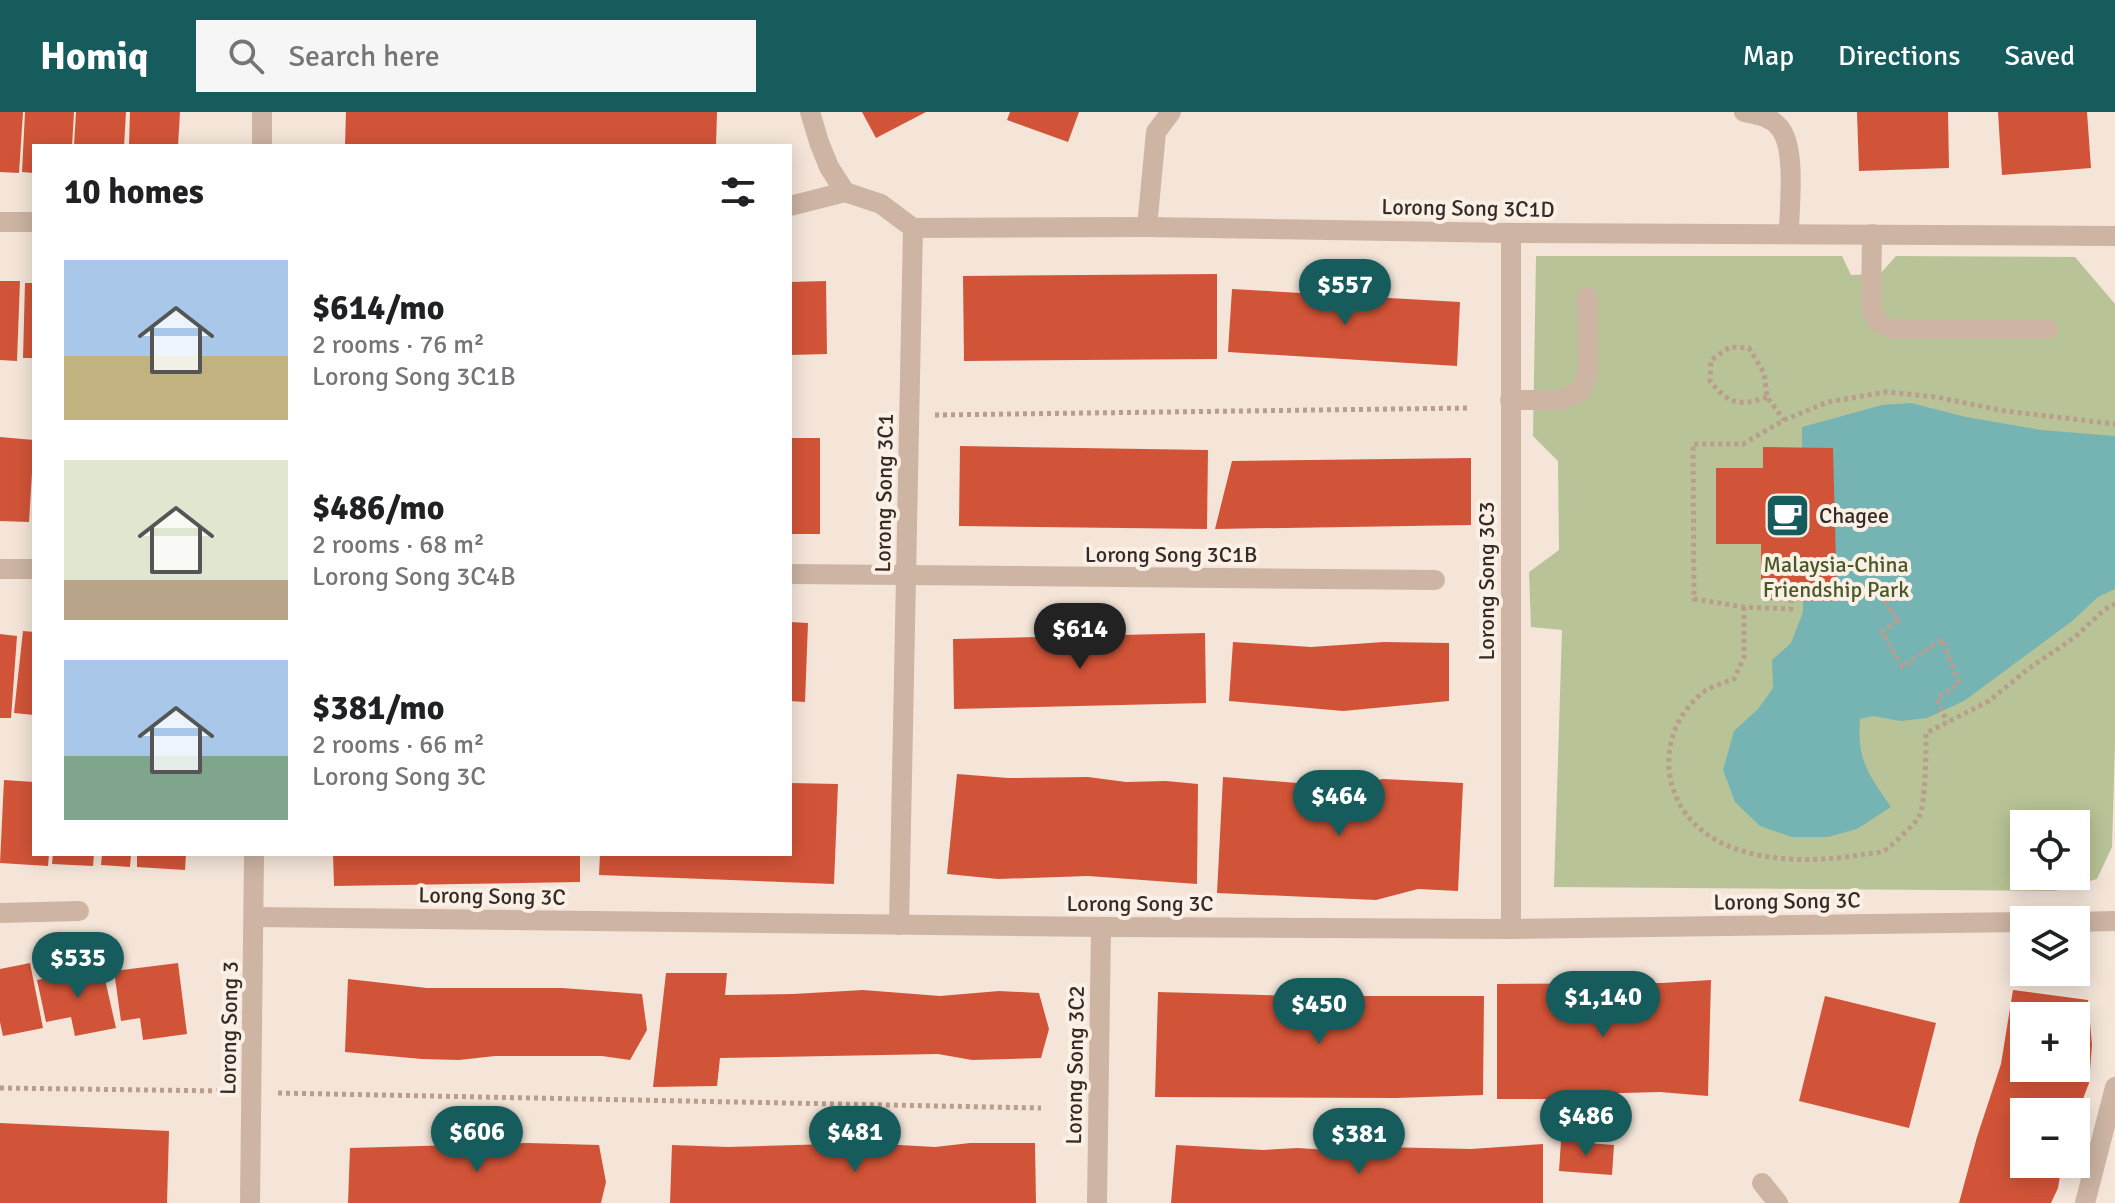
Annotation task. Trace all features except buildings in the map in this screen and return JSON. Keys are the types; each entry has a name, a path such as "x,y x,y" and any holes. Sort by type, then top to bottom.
{"street":[{"path":"262,112 262,144"},
{"path":"810,112 829,167 845,192"},
{"path":"1147,227 1156,132 1171,112"},
{"path":"1744,112 1768,117 1780,127 1789,147 1789,234"},
{"path":"792,205 845,192 881,204 913,228"},
{"path":"0,222 32,222"},
{"name":"Lorong Song 3C1D","path":"913,228 1147,227 1511,233 2115,236"},
{"name":"Lorong Song 3C1","path":"899,925 913,228"},
{"name":"Lorong Song 3C3","path":"1511,233 1511,929"},
{"path":"1872,234 1871,308 1881,326 1892,329 2048,329"},
{"path":"1510,400 1561,400 1580,392 1588,373 1587,297"},
{"path":"0,569 32,569"},
{"name":"Lorong Song 3C1B","path":"792,574 1435,580"},
{"name":"Lorong Song 3","path":"250,1203 254,856"},
{"path":"0,913 79,911"},
{"name":"Lorong Song 3C","path":"255,917 1511,929 2010,922"},
{"path":"2090,922 2115,921"},
{"name":"Lorong Song 3C2","path":"1097,1203 1101,927"},
{"path":"2085,1203 2115,1087"},
{"path":"1762,1183 1778,1203"}],"path":[{"path":"1767,397 1748,404 1726,400 1710,381 1711,360 1730,347 1749,348 1764,373 1767,397 1784,420"},
{"path":"1791,599 1791,609 1744,607 1694,599 1693,444 1743,444 1784,420 1828,402 1886,392 2115,424"},
{"path":"910,415 1469,408"},
{"path":"1835,594 1878,590 1898,621 1882,632 1902,667 1942,639 1959,684 1937,698 1947,722"},
{"path":"1744,607 1744,657 1734,679 1702,693 1675,725 1667,758 1675,795 1690,822 1718,842 1752,854 1833,860 1885,851 1919,817 1926,733 1989,701 2115,604"},
{"path":"0,1088 1041,1108"}],"green space":[{"name":"Malaysia-China Friendship Park","path":"1536,256 1842,256 1851,275 1880,274 1896,256 2075,257 2115,304 2115,743 2112,847 2097,879 2090,881 2090,810 2010,810 2010,890 2058,890 2055,891 1554,887 1562,630 1531,627 1529,572 1559,550 1558,461 1533,436"}],"water":[{"path":"1911,403 1966,417 2041,430 2115,436 2115,589 2098,597 2071,622 1964,701 1927,718 1901,721 1873,716 1860,719 1862,756 1891,807 1857,829 1828,837 1792,837 1760,826 1735,802 1723,770 1734,731 1758,709 1773,688 1772,660 1791,643 1803,612 1802,427 1882,405"}],"place":[{"name":"Chagee","path":"1788,515"}]}
